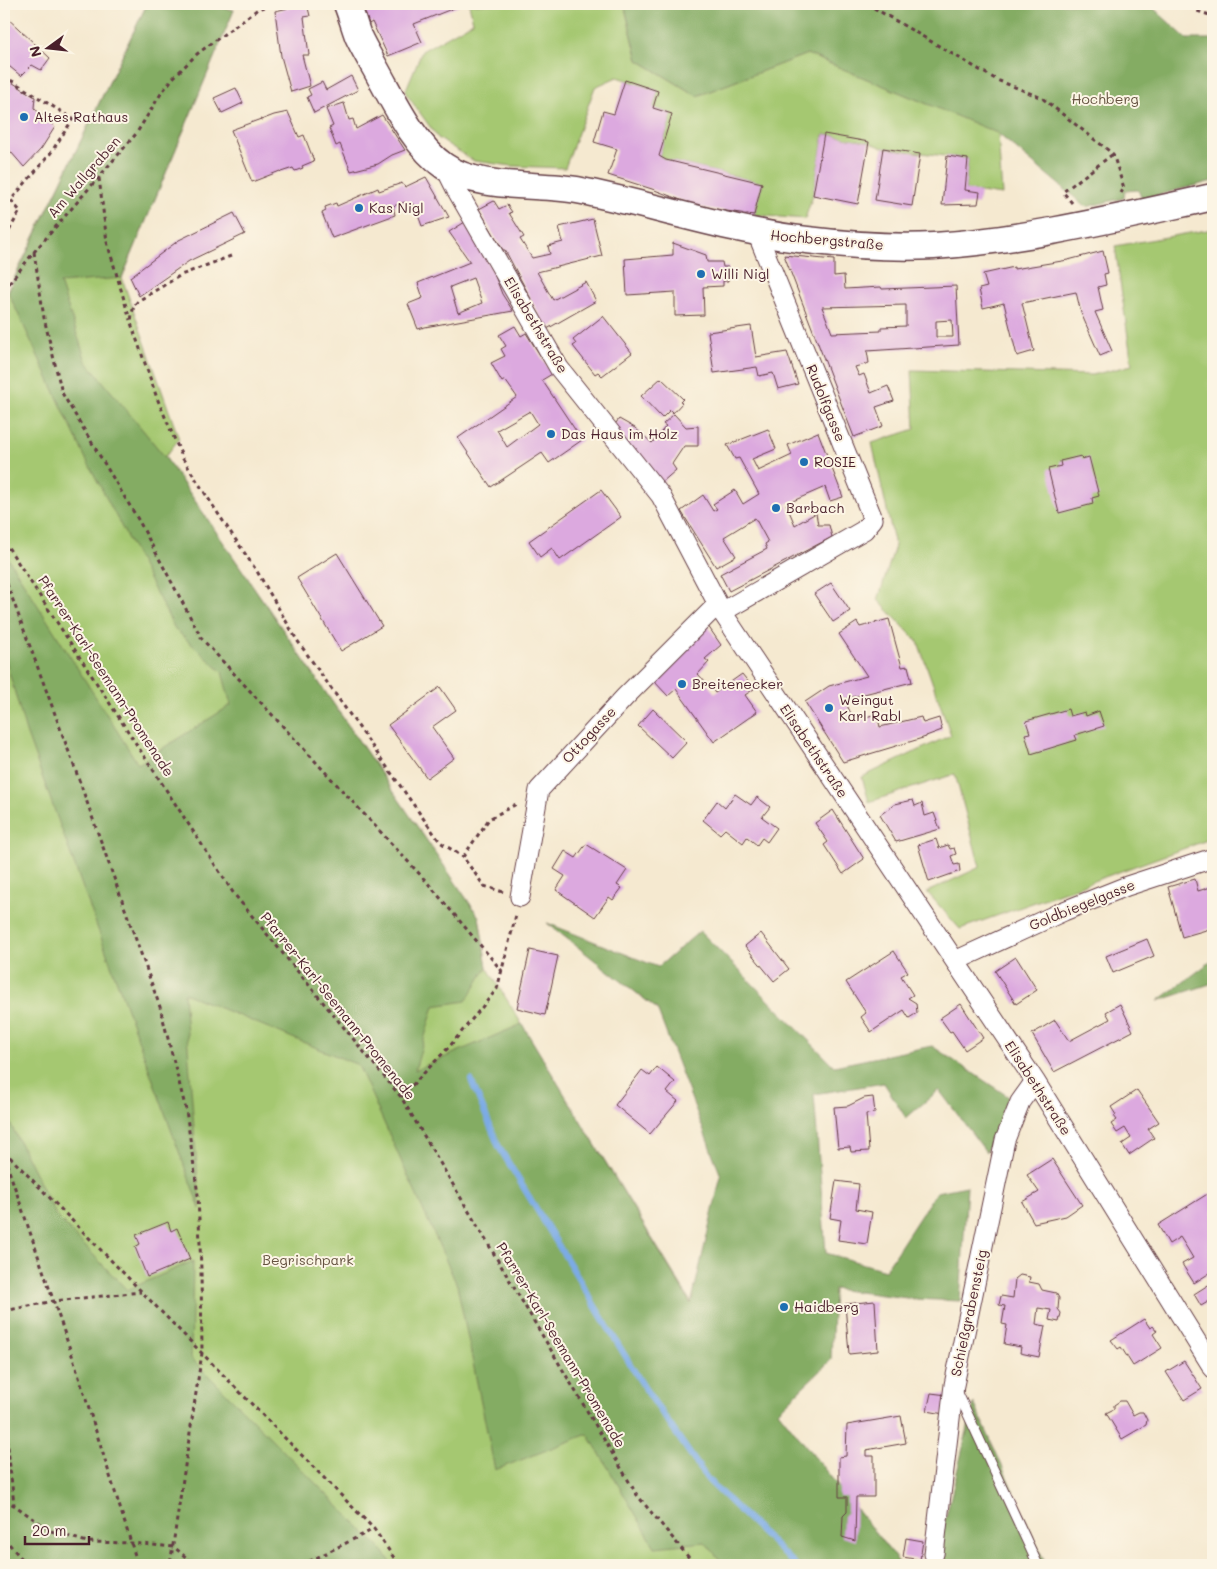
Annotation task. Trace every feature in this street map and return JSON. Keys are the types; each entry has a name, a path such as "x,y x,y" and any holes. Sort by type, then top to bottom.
{"main road":[{"name":"Elisabethstraße","path":"347,4 359,38 401,113 427,151 445,167"},
{"name":"Hochbergstraße","path":"445,167 475,180 574,190 629,201 756,233 859,245 948,245 1022,236 1213,197"}],"street":[{"name":"Elisabethstraße","path":"445,167 559,368 661,496 720,608 1035,1081 1213,1368"},
{"name":"Rudolfgasse","path":"720,608 864,530 873,519 756,233"},
{"name":"Ottogasse","path":"539,790 625,697 720,608"},
{"path":"520,897 539,790"},
{"name":"Goldbiegelgasse","path":"955,961 1064,911 1127,886 1213,858"},
{"name":"Schießgrabensteig","path":"934,1554 954,1386 1005,1140 1020,1102 1035,1081"}],"lane":[{"path":"954,1386 1038,1565"}],"path":[{"name":"Am Wallgraben","path":"4,289 136,134 162,92 174,77 197,54 258,9 272,4"},
{"path":"866,4 997,80 1042,98 1113,154 1124,188 1120,195"},
{"path":"1194,4 1198,11 1213,16"},
{"path":"4,76 73,119 50,154 11,200 20,211 4,240"},
{"path":"1074,206 1063,192 1113,154"},
{"path":"99,177 106,242 157,398 183,459 216,512 258,573 297,640 440,842 463,857 484,886 520,897 497,989 449,1047 401,1097"},
{"path":"34,252 44,318 62,393 139,521 202,640 426,882 502,971"},
{"path":"131,323 134,305 138,301 181,275 232,256"},
{"name":"Pfarrer-Karl-Seemann-Promenade","path":"4,540 234,894 401,1097 636,1495 696,1565"},
{"path":"4,576 157,998 186,1110 198,1195 202,1353 170,1565"},
{"path":"463,857 489,819 539,790"},
{"path":"4,1151 374,1529 399,1565"},
{"path":"4,1156 54,1301 138,1565"},
{"path":"4,1311 54,1301 142,1292"},
{"path":"4,1423 14,1505"},
{"path":"4,1501 14,1505 51,1530 78,1540 174,1547 195,1565"},
{"path":"302,1565 374,1529"},
{"path":"4,1538 27,1565"}],"green space":[{"name":"Begrischpark","path":"147,4 199,4 234,10 122,278 179,439 165,457 479,917 487,967 692,1304 901,1565 4,1564 4,299"},
{"path":"147,4 199,4 234,10 122,278 60,283 86,361 165,457 479,917 487,967 466,1001 434,1006 415,1070 522,1024 691,1304 721,1176 657,1009 547,923 658,967 700,931 834,1066 932,1046 1009,1097 986,1152 939,1090 906,1118 884,1083 814,1094 826,1253 885,1270 936,1192 967,1186 960,1301 915,1299 834,1289 831,1360 778,1411 901,1565 724,1565 705,1542 655,1547 588,1434 495,1470 457,1285 358,1065 184,993 200,1209 26,732 4,654 4,552 138,764 231,705 222,672 175,629 86,459 8,292"},
{"path":"469,4 624,4 638,60 697,96 807,54 998,133 1002,195 965,190 968,159 883,148 869,142 824,134 813,195 805,219 754,215 762,183 666,160 659,156 672,114 653,108 658,91 617,77 595,87 565,168 512,166 474,161 438,138 405,92 422,51 473,22"},
{"name":"Hochberg","path":"624,4 1149,4 1187,39 1213,39 1213,181 1142,199 1138,190 1125,191 1124,198 1086,207 997,133 807,54 697,96 638,60"},
{"path":"1213,229 1213,838 960,929 927,892 980,867 955,774 869,802 862,777 951,735 918,642 878,600 895,546 872,443 915,429 912,370 1092,375 1132,365 1115,246"},
{"path":"1213,960 1213,983 1158,1001"},
{"path":"4,1111 57,1217 127,1290 193,1261 191,1358 383,1551 393,1565 4,1564"},
{"path":"974,1403 1046,1565 934,1565"}],"building":[{"path":"307,4 310,16 304,17 309,55 302,55 310,86 291,92 281,56 275,11"},
{"path":"362,4 464,4 414,24 422,42 388,56 372,22 369,24"},
{"path":"4,15 50,58 41,70 32,65 21,76 4,62"},
{"path":"351,76 358,90 314,113 307,97 311,95 308,89 322,82 326,90"},
{"path":"625,80 658,91 653,108 672,114 659,156 666,160 762,183 754,215 699,207 608,175 617,149 594,142 603,111 614,114"},
{"name":"Altes Rathaus","path":"10,81 35,97 34,108 55,127 41,149 24,167 4,144 4,86"},
{"path":"236,88 243,103 222,113 214,98"},
{"path":"344,103 349,120 353,119 356,129 382,115 405,150 392,155 378,164 351,171 340,144 336,146 329,128 333,126 326,109"},
{"path":"288,112 299,137 304,135 314,161 295,171 293,168 280,171 252,182 231,130"},
{"path":"824,134 869,142 858,204 813,195"},
{"path":"883,148 920,154 912,206 875,200"},
{"path":"947,156 968,159 965,190 980,192 978,204 942,205"},
{"name":"Kas Nigl","path":"426,177 449,217 422,226 414,204 407,208 405,202 393,206 395,215 332,238 322,213 326,211 325,207 336,203 337,206 378,188 379,191 402,183 405,187"},
{"path":"494,201 499,209 507,205 512,212 509,213 524,237 520,239 532,258 550,254 548,246 563,242 559,227 593,219 602,256 537,272 553,300 586,282 596,301 547,329 505,250 503,250 479,209"},
{"path":"234,213 245,234 189,261 139,296 130,277 179,240"},
{"path":"465,222 493,271 502,294 513,311 418,329 408,304 423,298 418,283 470,262 449,232","holes":["473,278 482,303 458,313 450,287"]},
{"path":"673,243 706,255 707,262 722,262 723,267 728,267 728,281 723,281 723,286 703,287 704,315 675,316 675,292 627,295 625,259 673,255"},
{"path":"1103,251 1108,273 1104,274 1106,285 1098,287 1103,310 1095,312 1112,351 1100,356 1081,313 1076,292 1022,303 1034,351 1017,356 1004,303 983,308 979,289 987,287 983,274 1014,267 1014,269 1068,260"},
{"path":"784,255 834,260 834,276 844,275 845,289 956,286 959,345 867,351 869,363 855,367 859,376 864,374 871,393 888,386 894,401 876,407 883,426 854,437","holes":["906,305 906,326 881,327 881,331 832,333 822,307","952,320 953,337 936,337 936,321"]},
{"path":"603,316 632,353 602,376 598,372 595,374 573,346 576,344 573,340"},
{"name":"Das Haus im Holz","path":"515,326 521,336 526,333 552,374 542,380 582,440 549,463 542,453 491,487 458,438 517,397 505,380 502,382 491,363 505,356 501,349 506,346 499,335","holes":["530,411 538,424 507,447 497,430"]},
{"path":"751,326 756,357 787,352 798,384 778,389 773,373 759,376 757,367 714,373 708,332"},
{"path":"661,378 683,399 680,402 682,403 673,413 670,410 662,418 641,396"},
{"path":"674,414 686,427 698,426 698,446 684,446 672,464 676,470 661,483 612,428 619,419 635,428 652,443 666,426 663,424"},
{"path":"768,429 776,449 752,459 758,471 792,455 788,445 818,432 843,497 830,501 825,487 786,504 795,525 816,513 818,525 829,525 832,537 729,591 720,574 767,549 765,544 768,542 755,518 724,537 736,556 716,567 681,511 703,495 713,511 717,509 713,504 735,490 743,504 759,494 739,458 735,459 727,445"},
{"path":"1081,456 1082,459 1089,457 1099,496 1092,498 1093,504 1059,513 1048,469 1061,466 1060,461"},
{"path":"601,490 621,517 560,560 552,548 540,557 529,541"},
{"path":"337,553 382,626 341,651 297,578"},
{"path":"831,583 850,611 833,622 814,594"},
{"name":"Weingut Karl Rabl","path":"889,619 902,667 908,666 912,682 844,699 854,720 877,714 880,727 921,717 923,723 939,718 942,730 926,737 843,762 805,702 829,686 867,676 839,634 857,622 860,627"},
{"name":"Breitenecker","path":"708,626 721,645 705,659 709,662 698,674 715,693 742,674 754,689 745,695 757,712 714,742 676,689 668,696 653,680"},
{"path":"440,687 456,710 432,727 454,758 427,778 388,725"},
{"path":"653,709 687,742 672,758 638,726"},
{"path":"1068,709 1070,716 1085,712 1086,716 1099,711 1104,726 1075,735 1077,740 1031,754 1025,734 1030,733 1026,721"},
{"path":"735,794 751,805 757,797 770,807 762,817 777,828 767,842 762,838 757,845 747,837 743,843 725,829 720,834 703,820 717,801 725,808"},
{"path":"913,800 915,806 922,803 925,816 934,813 940,829 896,842 880,815 895,804"},
{"path":"833,810 864,859 843,874 824,845 828,842 815,823"},
{"path":"936,839 939,848 948,845 950,849 954,848 956,854 951,856 954,865 959,864 960,871 929,882 918,845"},
{"path":"586,844 627,870 617,885 622,888 613,900 609,897 595,917 556,890 565,876 554,869 565,851 576,858"},
{"path":"1195,879 1198,891 1211,887 1213,895 1213,928 1182,937 1168,887"},
{"path":"761,933 789,969 774,981 745,946"},
{"path":"1147,939 1154,956 1113,973 1106,956"},
{"path":"530,950 558,956 545,1015 517,1008"},
{"path":"894,951 908,972 901,976 913,995 908,998 916,1003 917,1013 909,1018 904,1010 871,1032 861,1017 866,1013 846,982"},
{"path":"1016,957 1037,990 1016,1004 995,971"},
{"path":"961,1004 983,1038 965,1050 940,1018"},
{"path":"1120,1004 1133,1031 1054,1072 1032,1034 1055,1020 1069,1041 1110,1019 1106,1012"},
{"path":"657,1067 675,1082 667,1092 678,1101 650,1134 615,1105 642,1070 650,1076"},
{"path":"1137,1090 1159,1122 1148,1129 1154,1138 1129,1155 1122,1144 1131,1138 1125,1128 1117,1133 1111,1124 1117,1120 1111,1107"},
{"path":"873,1097 875,1113 866,1114 869,1151 851,1152 850,1147 838,1148 834,1107 848,1106 864,1098"},
{"path":"1052,1159 1082,1205 1066,1216 1034,1223 1022,1202 1039,1192 1027,1175"},
{"path":"836,1181 859,1184 856,1209 872,1212 867,1244 838,1240 841,1220 830,1218"},
{"path":"1209,1193 1213,1199 1213,1271 1194,1283 1182,1264 1193,1258 1187,1248 1180,1237 1169,1244 1158,1225"},
{"path":"168,1222 171,1231 177,1228 190,1259 147,1277 135,1247 140,1244 136,1235"},
{"path":"1020,1275 1030,1277 1029,1282 1039,1284 1042,1290 1056,1293 1059,1298 1058,1309 1061,1313 1059,1322 1049,1320 1051,1310 1038,1308 1036,1324 1045,1326 1039,1357 1020,1353 1021,1347 1004,1344 1007,1325 1002,1324 1005,1306 999,1305 1001,1296 1013,1298 1015,1279"},
{"path":"1213,1282 1213,1299 1201,1306 1194,1294"},
{"path":"875,1301 878,1351 849,1354 845,1304"},
{"path":"1144,1319 1150,1328 1153,1326 1157,1331 1153,1334 1162,1348 1133,1366 1121,1347 1118,1349 1111,1340"},
{"path":"1184,1361 1202,1389 1184,1400 1166,1372"},
{"path":"931,1393 947,1395 944,1414 927,1411"},
{"path":"1120,1401 1125,1401 1133,1415 1143,1412 1147,1420 1146,1425 1122,1439 1106,1413 1114,1409 1114,1405"},
{"path":"901,1416 906,1443 866,1450 866,1456 874,1456 874,1497 856,1497 855,1541 842,1537 843,1516 847,1512 847,1497 839,1497 839,1457 846,1456 847,1425"},
{"path":"906,1538 923,1541 920,1560 903,1557"}],"waterway":[{"path":"471,1080 499,1147 644,1387 708,1480 795,1565"}],"place":[{"name":"Altes Rathaus","path":"24,117"},
{"name":"Kas Nigl","path":"359,208"},
{"name":"Willi Nigl","path":"701,274"},
{"name":"Das Haus im Holz","path":"551,434"},
{"name":"ROSIE","path":"804,462"},
{"name":"Barbach","path":"776,508"},
{"name":"Breitenecker","path":"682,684"},
{"name":"Weingut Karl Rabl","path":"829,708"},
{"name":"Haidberg","path":"784,1307"}]}
